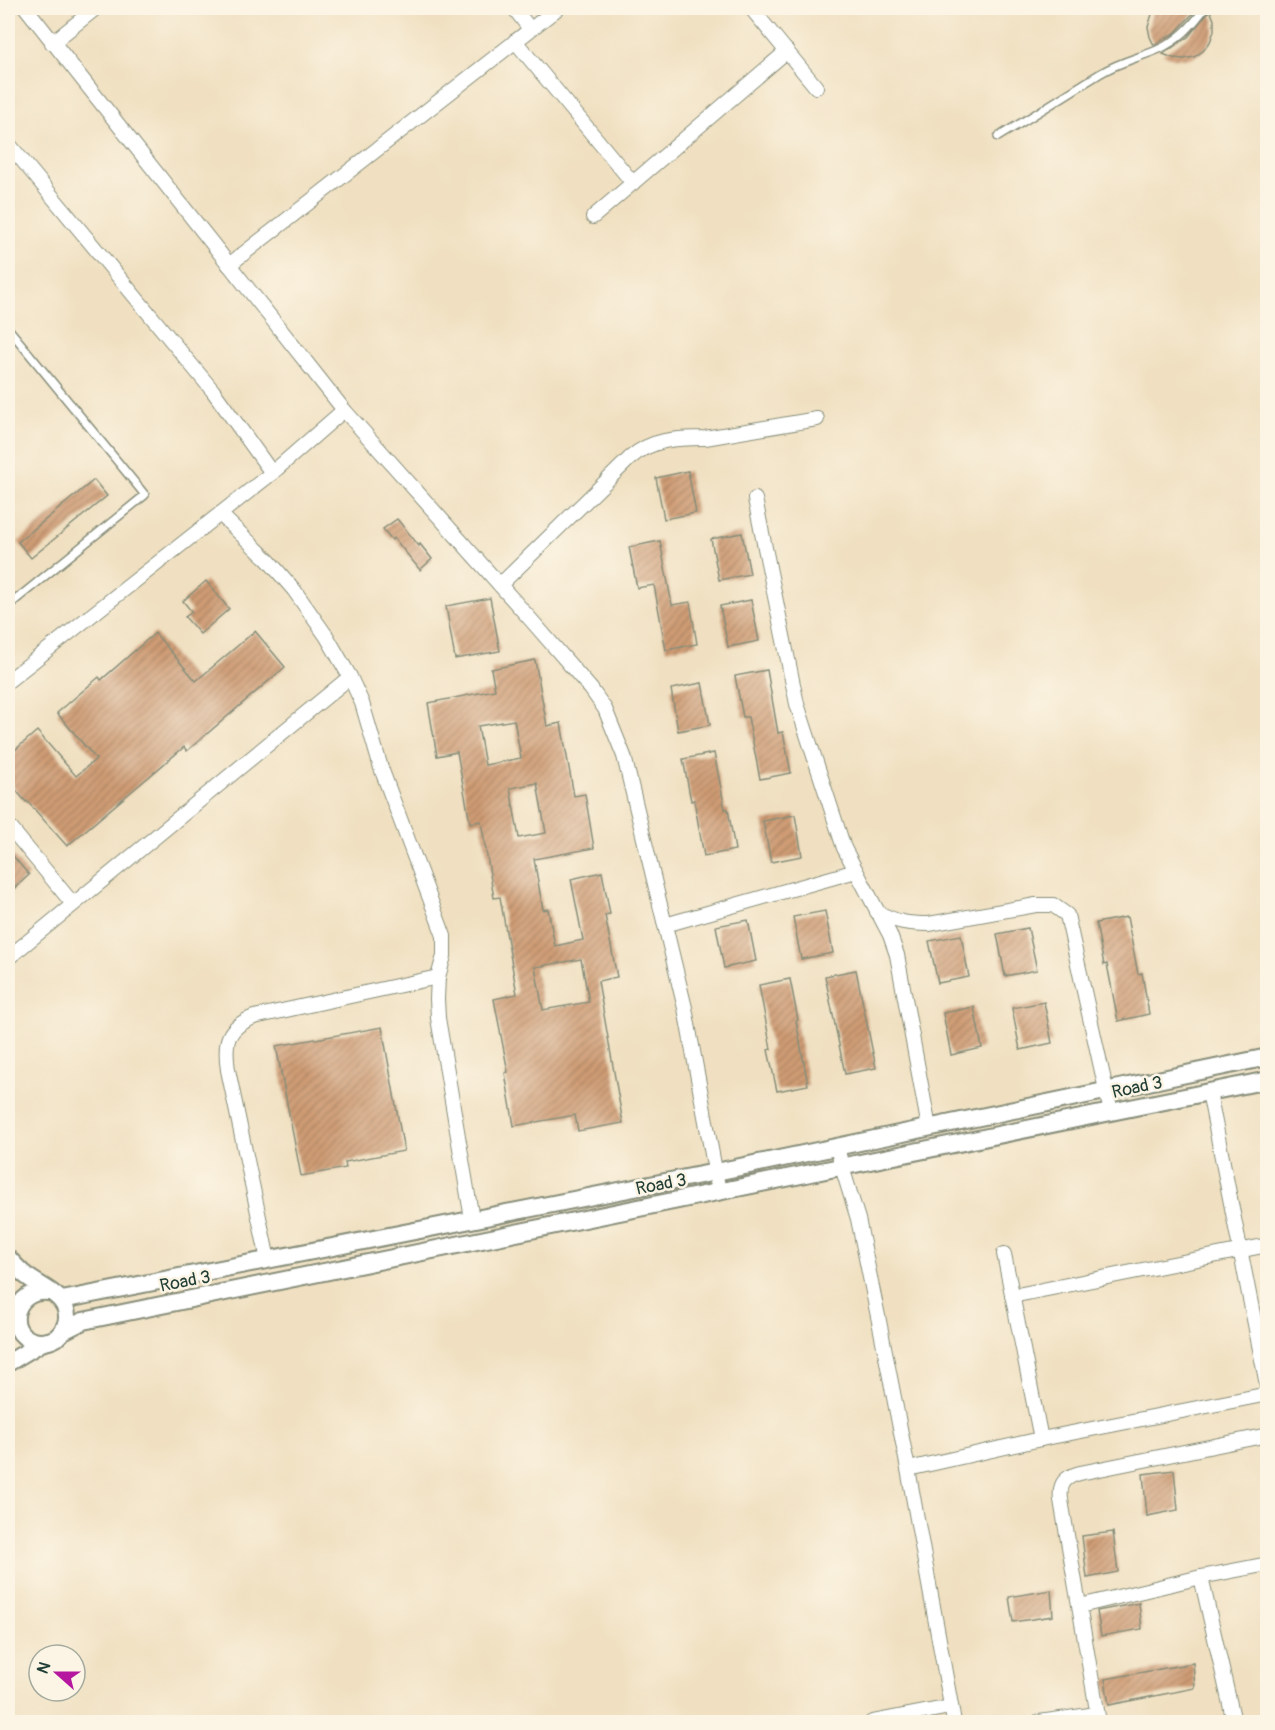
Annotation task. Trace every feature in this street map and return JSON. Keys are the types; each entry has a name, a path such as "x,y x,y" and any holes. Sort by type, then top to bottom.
{"street":[{"path":"26,8 344,410 591,689 605,709 624,756 685,1008 719,1192"},
{"path":"52,43 96,8"},
{"path":"514,8 530,29"},
{"path":"229,266 558,8"},
{"path":"751,8 816,87"},
{"path":"515,41 633,183"},
{"path":"594,217 787,51"},
{"path":"8,143 213,391 272,473"},
{"path":"8,681 272,473 344,410"},
{"path":"500,585 630,458 649,444 687,438 705,438 817,419"},
{"path":"755,499 797,704 837,830 897,955 929,1128"},
{"path":"220,514 270,561 294,590 327,637 350,677 362,704 381,768 444,936 444,956 438,977 438,1018 472,1220"},
{"path":"8,958 350,677"},
{"path":"8,825 73,904"},
{"path":"665,925 856,871"},
{"path":"877,912 896,921 920,924 1036,905 1053,905 1067,915 1111,1112"},
{"path":"268,1260 228,1070 226,1054 230,1034 239,1023 254,1017 438,977"},
{"name":"Road 3","path":"55,1296 268,1260 716,1172 1268,1057"},
{"name":"Road 3","path":"63,1331 83,1321 1268,1080"},
{"path":"908,1468 1268,1392 1209,1092"},
{"path":"837,1147 858,1219 908,1468 954,1722"},
{"path":"1012,1296 1268,1245"},
{"path":"1004,1254 1041,1439"},
{"path":"8,1258 24,1275 55,1296 67,1315 63,1331 51,1341 43,1342 27,1338 12,1319 20,1302 26,1296 40,1291 55,1296"},
{"path":"8,1364 43,1342"},
{"path":"1039,1722 1098,1718 1061,1500 1060,1489 1063,1481 1080,1473 1268,1435"},
{"path":"1080,1606 1201,1577 1268,1564"},
{"path":"1201,1577 1234,1722"},
{"path":"872,1722 950,1707"}],"lane":[{"path":"998,137 1102,73 1157,50 1176,39 1191,27 1205,8"},
{"path":"8,328 145,495 8,606"}],"building":[{"path":"1154,8 1198,8 1175,33 1154,45 1148,27"},
{"path":"1210,10 1214,20 1214,31 1203,51 1194,57 1184,59 1163,54 1188,37"},
{"path":"688,471 696,513 664,519 656,478"},
{"path":"94,480 107,496 31,558 18,542"},
{"path":"397,519 432,559 420,570 394,538 392,540 383,529"},
{"path":"742,533 750,574 719,580 711,539"},
{"path":"660,541 672,605 690,602 697,644 666,650 654,585 637,588 629,547"},
{"path":"206,581 229,609 200,634 185,617 192,612 183,601"},
{"path":"490,598 500,651 455,659 446,606"},
{"path":"751,600 759,641 728,647 720,606"},
{"path":"255,631 285,667 187,751 184,747 67,846 8,781 8,756 37,731 76,776 96,759 57,713 99,677 101,680 155,633 196,681"},
{"path":"535,660 547,726 561,723 574,796 585,794 594,848 534,859 543,910 548,909 555,946 583,940 571,879 602,872 610,914 605,915 617,977 598,981 623,1123 578,1131 575,1115 514,1126 505,1073 508,1072 494,999 517,994 500,897 494,898 481,821 470,823 457,752 437,756 428,703 495,690 491,669","holes":["514,720 521,758 485,765 478,726","537,783 546,833 519,838 510,788","581,959 589,1002 543,1010 535,967"]},
{"path":"767,670 778,733 783,732 791,773 760,779 748,717 743,717 735,676"},
{"path":"702,683 710,725 678,731 671,689"},
{"path":"714,753 725,809 728,809 735,850 704,856 694,800 691,801 683,759"},
{"path":"795,815 802,856 771,862 763,821"},
{"path":"8,850 29,875 8,894"},
{"path":"825,911 833,953 801,959 793,917"},
{"path":"1127,917 1138,974 1142,973 1149,1014 1118,1021 1096,923"},
{"path":"748,920 756,961 724,968 716,926"},
{"path":"1028,928 1037,970 1005,976 997,934"},
{"path":"961,935 969,977 938,983 929,941"},
{"path":"856,970 876,1068 845,1074 825,976"},
{"path":"790,979 808,1085 777,1091 768,1050 771,1049 759,985"},
{"path":"1044,1002 1052,1043 1020,1050 1012,1008"},
{"path":"974,1007 982,1048 951,1055 943,1013"},
{"path":"382,1027 404,1151 345,1162 346,1168 301,1176 276,1046"},
{"path":"1174,1470 1178,1510 1147,1516 1143,1474"},
{"path":"1113,1532 1118,1572 1087,1578 1082,1536"},
{"path":"1051,1590 1053,1616 1013,1622 1009,1597"},
{"path":"1139,1603 1142,1629 1101,1636 1097,1611"},
{"path":"1193,1663 1195,1688 1109,1705 1105,1679"}]}
